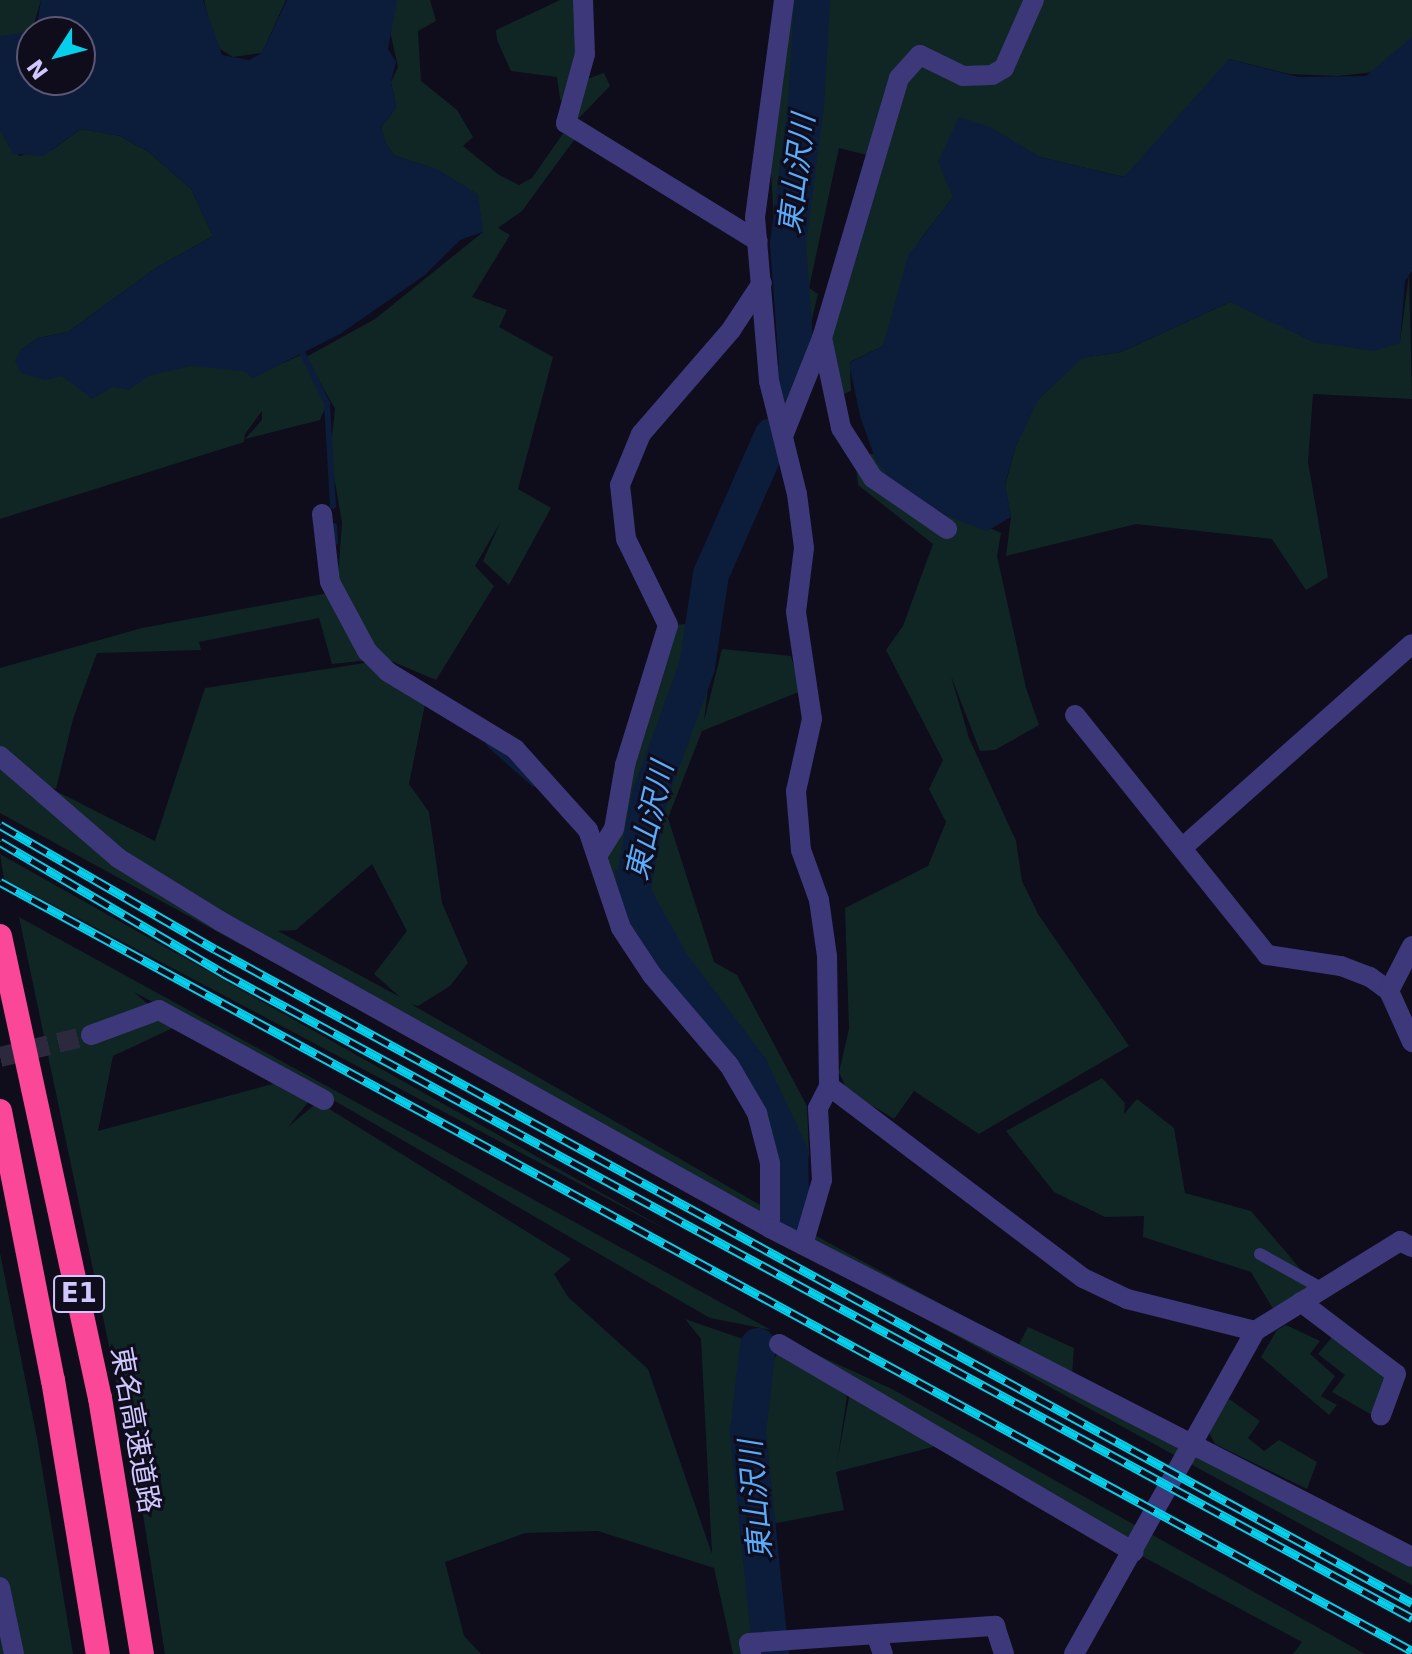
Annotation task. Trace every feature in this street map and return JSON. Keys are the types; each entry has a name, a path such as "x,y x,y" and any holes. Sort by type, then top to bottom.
{"highway":[{"name":"東名高速道路","path":"0,936 100,1398 142,1654"},
{"name":"E1","path":"0,1111 53,1380 98,1654"}],"street":[{"path":"583,0 585,54 566,123 758,241"},
{"path":"784,0 755,217 769,381 783,436 804,548 796,612 812,719 796,791 801,850 819,900 827,956 829,1086 818,1108 822,1180 803,1245"},
{"path":"783,436 822,338 899,78 920,55 963,76 992,75 1004,68 1034,0"},
{"path":"597,856 614,829 625,765 668,625 626,539 620,485 641,434 731,330 762,283"},
{"path":"822,338 841,428 873,478 947,529"},
{"path":"322,514 330,582 367,651 388,672 515,749 588,830 621,928 652,975 729,1065 757,1113 770,1163 770,1228"},
{"path":"1182,848 1412,644"},
{"path":"1075,715 1267,955 1341,966 1370,977 1389,991 1412,1042"},
{"path":"0,756 118,858 220,921 770,1228 1190,1446 1412,1557"},
{"path":"1389,991 1412,946"},
{"path":"91,1035 159,1010 324,1100"},
{"path":"829,1086 1083,1278 1127,1299 1255,1331"},
{"path":"1074,1654 1134,1552 1255,1331 1408,1239"},
{"path":"1301,1302 1396,1374 1381,1415"},
{"path":"779,1344 1134,1552"},
{"path":"0,1587 14,1654"},
{"path":"750,1649 777,1640 995,1626 1004,1654"},
{"path":"876,1634 883,1654"}],"lane":[{"path":"1260,1254 1323,1289"}],"green space":[{"path":"0,0 41,0 36,16 16,16 16,34 0,38"},
{"path":"204,0 286,0 262,53 233,57 215,46"},
{"path":"396,0 430,0 436,21 418,31 421,81 457,110 473,137 463,146 499,175 519,185 532,178 569,125 577,136 522,211 498,228 510,235 472,297 507,310 499,327 553,357 518,489 551,508 509,585 483,561 500,523 475,566 494,586 436,680 377,655 338,577 342,522 330,454 335,409 306,357 375,319 483,232 430,167 395,156 386,144 381,128 396,107 391,82 398,67 390,31"},
{"path":"560,0 578,0 578,82 604,73 610,86 576,121 560,99 557,77 511,71 497,40 496,30"},
{"path":"783,0 1027,0 992,75 1036,0 1412,0 1412,38 1400,69 1338,76 1289,74 1229,59 1188,133 1124,177 1040,157 953,197 920,240 883,346 850,362 851,391 831,399 822,336 875,157 839,148 809,288 818,294 793,397 785,391 768,127"},
{"path":"0,129 19,156 52,150 81,129 120,136 149,152 191,189 213,236 156,268 68,332 38,338 21,350 16,361 283,363 303,354 327,403 320,420 245,439 262,420 262,411 245,434 244,442 0,519"},
{"path":"1409,274 1412,399 1313,394 1308,462 1328,577 1306,590 1272,539 1136,524 1006,556 1011,517 1005,486 1015,448 1036,402 1081,358 1121,352 1230,302 1269,318 1400,342"},
{"path":"855,454 874,454 935,503 1001,533 997,556 1026,688 1039,725 995,750 980,751 951,676 969,738 1016,841 1022,881 1038,914 1129,1046 979,1134 914,1091 894,1119 847,1090 839,1072 849,1029 845,908 928,866 946,822 929,789 943,760 886,650 903,626 933,544 858,485"},
{"path":"328,593 370,660 332,664 319,618 199,642 201,650 97,653 73,719 56,789 46,786 155,841 205,688 371,662 425,704 409,784 429,812 442,903 468,963 450,986 418,1006 411,1004 774,1213 757,1113 621,928 597,856 668,625 709,623 714,639 704,721 722,649 791,656 801,691 702,731 668,818 714,962 737,975 807,1106 809,1154 798,1226 1018,1346 1028,1327 1074,1348 1072,1375 1412,1559 1412,1585 0,813 0,668 142,628","holes":["372,864 407,931 374,974 400,997 278,931 296,930"]},
{"path":"0,854 676,1235 4,879"},
{"path":"19,917 771,1330 710,1318 321,1093 134,992 175,1027 113,1056 98,1131 276,1083 310,1100 288,1127 318,1102 571,1259 554,1274 568,1297 648,1369 712,1554 701,1339 685,1319 775,1350 772,1365 779,1349 847,1396 837,1462 850,1392 944,1444 836,1472 844,1510 772,1524 789,1654 733,1654 714,1568 598,1531 525,1533 445,1562 464,1636 481,1654 165,1654 139,1489"},
{"path":"1102,1078 1125,1103 1124,1114 1137,1099 1174,1128 1185,1193 1251,1211 1319,1291 1278,1317 1251,1272 1143,1237 1144,1216 1105,1217 1054,1192 1006,1131"},
{"path":"0,1253 37,1438 73,1654 0,1654"},
{"path":"1286,1325 1320,1341 1310,1354 1335,1376 1321,1396 1337,1405 1329,1415 1261,1357 1277,1330"},
{"path":"1333,1336 1391,1376 1372,1415 1332,1392 1345,1375 1318,1354"},
{"path":"811,1352 892,1389 1365,1654 1293,1654 1302,1642 1138,1554"},
{"path":"1229,1399 1260,1421 1248,1438 1264,1451 1279,1440 1317,1462 1307,1489 1215,1444 1207,1429"}],"water":[{"path":"41,0 203,0 222,55 249,60 262,53 287,0 397,0 388,49 396,62 391,82 396,107 381,128 386,144 395,156 437,169 478,194 483,232 460,240 425,275 340,334 253,378 243,371 191,366 151,375 128,390 113,387 92,399 62,376 45,380 21,373 15,361 21,350 38,338 68,332 156,268 213,236 191,189 149,152 120,136 81,129 43,156 13,154 0,129 0,36 16,34 16,96 96,96 96,16 38,16"},
{"path":"1412,37 1412,271 1405,281 1400,343 1373,351 1313,342 1230,302 1121,352 1082,358 1038,400 1015,448 1005,485 1011,517 987,531 909,502 876,461 860,416 849,363 883,346 908,256 953,197 938,162 959,117 990,127 1040,157 1124,177 1229,59 1298,77 1366,76"}],"waterway":[{"name":"東山沢川","path":"788,395 797,366 788,243 806,105 812,0"},
{"path":"303,354 327,403 333,506"},
{"name":"東山沢川","path":"772,436 711,574 697,667 650,795 632,892 671,963 750,1068 790,1153 792,1228"},
{"path":"334,526 335,542"},
{"path":"489,744 534,784"},
{"path":"618,873 632,892"},
{"name":"東山沢川","path":"758,1346 748,1433 771,1654"}],"tunnel":[{"path":"0,1057 91,1035"}],"railway":[{"path":"0,825 215,949 1412,1603"},
{"path":"0,842 223,973 1412,1618"},
{"path":"0,882 1412,1651"}]}
